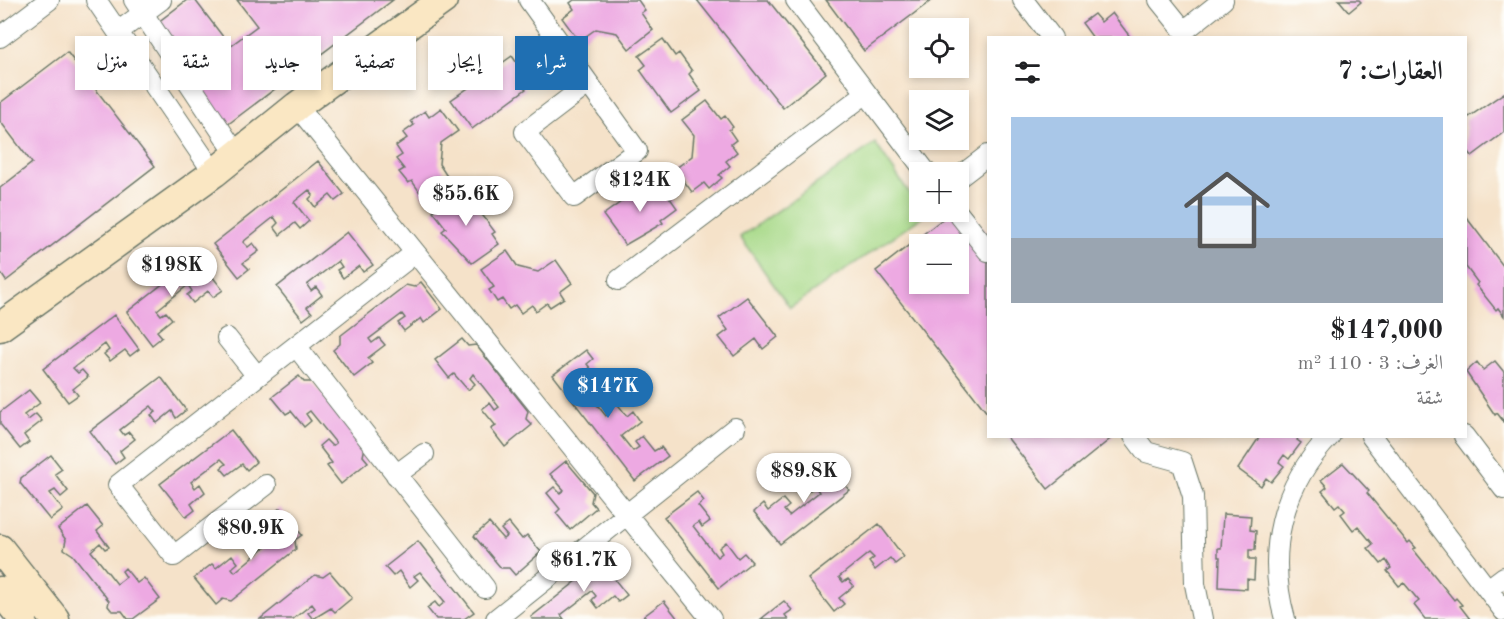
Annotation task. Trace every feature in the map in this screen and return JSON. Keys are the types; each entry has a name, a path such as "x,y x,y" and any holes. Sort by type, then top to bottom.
{"main road":[{"path":"0,327 213,173 297,105 443,0"},
{"path":"0,549 55,619"},
{"path":"0,591 22,619"}],"street":[{"path":"0,37 49,0"},
{"path":"96,0 213,173"},
{"path":"119,31 139,7 161,0"},
{"path":"529,0 554,36"},
{"path":"796,0 918,162"},
{"path":"1023,0 1050,36"},
{"path":"1159,0 1184,31 1223,0"},
{"path":"139,7 237,155"},
{"path":"588,84 637,151 574,197 525,132 588,84"},
{"path":"619,280 865,94"},
{"path":"297,105 711,619"},
{"path":"969,170 987,156"},
{"path":"965,222 987,250"},
{"path":"266,485 174,556 118,485 415,252"},
{"path":"227,338 257,376"},
{"path":"296,346 485,588"},
{"path":"499,618 735,428"},
{"path":"1136,438 1146,452 1182,462 1193,495 1195,584 1202,619"},
{"path":"1285,619 1276,572 1281,520 1301,472 1328,438"},
{"path":"1373,438 1504,610"},
{"path":"1466,438 1504,489"},
{"path":"396,475 424,454"},
{"path":"1488,589 1504,577"}],"green space":[{"path":"875,143 909,192 909,222 915,222 790,308 740,237"}],"building":[{"path":"187,0 195,0 222,36 161,37 153,26"},
{"path":"237,0 393,0 345,36 333,36 333,45 321,54 321,36 244,36 257,26"},
{"path":"574,0 638,0 645,10 641,13 653,30 629,49 617,33 596,29 586,36 575,36 562,18 574,9 570,3"},
{"path":"697,0 768,0 826,73 783,108"},
{"path":"826,0 932,0 864,51"},
{"path":"1339,0 1359,0 1361,2 1349,12"},
{"path":"1112,13 1129,36 1092,36 1082,23 1094,14 1101,22"},
{"path":"243,36 243,90 273,90 227,125 201,90 231,90 231,45"},
{"path":"663,39 675,56 679,53 692,71 689,74 701,91 671,113 640,70 646,65 639,56"},
{"path":"67,52 75,62 75,90 96,90 155,166 6,281 0,272 0,188 32,163 0,121 0,103"},
{"path":"512,56 515,60 515,90 525,90 472,129 451,100 465,90 503,90 503,62"},
{"path":"1504,93 1504,132 1472,156 1467,149 1467,118"},
{"path":"707,101 721,119 725,116 733,127 729,130 736,140 731,144 737,152 726,161 730,166 719,175 722,178 709,189 704,183 692,192 675,169 692,156 694,135 682,120"},
{"path":"441,108 458,131 441,143 439,164 450,181 424,198 412,181 408,183 399,172 404,169 396,159 402,155 396,146 407,138 403,133 414,125 411,121 425,111 429,117"},
{"path":"318,161 344,194 335,201 330,195 315,207 309,199 313,195 309,190 294,202 309,221 300,229 295,223 280,235 274,227 278,223 274,217 243,242 248,247 253,243 259,251 243,263 249,269 239,277 213,244"},
{"path":"646,184 651,191 660,184 677,208 661,220 663,223 625,245 603,215"},
{"path":"463,189 495,232 492,234 499,244 472,263 442,231 446,228 433,211"},
{"path":"969,211 987,234 987,413 876,271 909,245 909,294 969,294 969,234 923,234 939,222 969,222"},
{"path":"1467,218 1504,267 1504,316 1498,308 1496,310 1476,285 1478,283 1467,268"},
{"path":"347,232 373,265 363,272 359,266 343,278 337,270 342,267 338,261 307,285 311,291 316,287 322,295 307,307 312,313 303,320 277,287"},
{"path":"507,251 518,267 538,272 556,260 572,283 560,292 564,298 550,307 547,303 536,311 532,305 521,313 515,305 509,309 502,299 497,302 489,290 494,287 481,269"},
{"path":"197,257 223,290 213,297 208,291 193,303 187,295 192,291 188,285 157,310 161,315 166,312 172,319 157,331 162,337 152,345 127,312"},
{"path":"421,282 442,309 424,323 421,318 404,331 398,323 405,318 402,314 369,339 372,343 379,338 385,345 368,358 372,363 354,377 333,350 340,344 340,336 406,285 414,287"},
{"path":"747,297 778,337 763,349 756,339 734,356 719,337 728,330 719,318"},
{"path":"114,315 139,349 130,356 125,350 110,361 104,354 109,350 105,344 73,368 78,373 82,370 88,377 73,389 78,395 68,402 43,369"},
{"path":"462,339 468,346 476,345 528,411 526,419 532,425 505,447 491,429 496,426 482,409 490,403 495,410 499,407 473,374 470,378 475,384 468,390 454,374 449,378 435,360"},
{"path":"586,350 593,359 587,364 599,379 591,385 587,380 581,385 606,416 611,411 607,407 615,401 627,416 633,411 640,421 621,436 633,451 639,447 635,442 642,436 654,451 661,447 668,456 635,481 553,375"},
{"path":"1495,361 1504,372 1504,422 1497,413 1495,415 1467,373 1477,362 1483,370"},
{"path":"299,376 304,382 313,382 365,447 363,456 368,462 341,484 327,466 332,463 319,446 326,440 332,446 336,443 310,411 306,414 311,421 304,427 291,411 286,414 272,397"},
{"path":"161,377 186,410 176,418 172,411 157,423 151,415 156,412 151,406 120,430 124,435 129,432 135,439 120,451 124,457 115,464 90,431"},
{"path":"29,390 40,403 24,415 28,420 36,414 42,421 24,435 29,442 20,449 0,424 0,412"},
{"path":"231,430 256,462 247,470 242,464 227,475 221,468 226,464 221,459 191,482 195,488 200,484 205,492 191,504 195,510 186,517 160,484"},
{"path":"1008,438 1112,438 1048,489"},
{"path":"1259,438 1298,438 1297,440 1301,443 1289,459 1284,455 1279,462 1284,466 1271,482 1266,478 1261,486 1238,469"},
{"path":"51,455 62,469 55,474 68,491 61,497 55,490 50,493 63,510 50,520 20,483 21,478"},
{"path":"824,457 849,490 780,544 754,512 763,504 768,511 783,499 789,506 784,510 789,516 819,492 815,486 810,490 804,482 819,470 814,464"},
{"path":"566,461 593,493 591,502 596,508 570,530 556,513 560,509 547,493 554,487 560,493 564,490 550,474"},
{"path":"1343,463 1369,491 1367,493 1408,543 1410,541 1416,548 1413,549 1454,600 1456,598 1462,605 1460,606 1470,619 1425,619 1414,605 1419,601 1404,583 1399,586 1387,571 1391,568 1386,560 1381,564 1368,548 1373,544 1358,526 1353,530 1341,514 1345,511 1339,504 1335,507 1322,491 1327,487 1321,480"},
{"path":"697,492 704,501 698,506 710,521 702,527 699,522 693,526 717,557 722,553 719,548 726,542 738,558 744,553 752,562 719,588 664,517"},
{"path":"87,506 103,526 97,531 109,547 105,549 100,543 91,551 117,584 126,577 122,571 125,568 137,583 144,578 160,599 133,619 128,619 122,611 112,611 108,606 109,601 73,555 64,549 66,540 58,529"},
{"path":"280,508 302,535 295,540 296,549 231,601 223,599 216,605 194,578 212,564 216,568 232,555 238,563 232,568 235,572 266,546 263,542 257,548 251,540 267,527 263,522"},
{"path":"1223,514 1251,516 1250,530 1256,531 1255,550 1249,550 1249,559 1255,559 1254,580 1247,579 1247,589 1219,587 1218,548 1221,548"},
{"path":"489,523 503,539 507,536 501,529 509,523 522,539 527,535 541,552 515,575 509,568 501,568 474,536"},
{"path":"879,524 904,557 895,564 890,558 875,570 869,562 874,558 869,553 839,577 843,582 848,579 854,586 839,598 844,604 834,612 808,579"},
{"path":"418,541 474,612 464,619 436,619 427,608 435,602 439,607 445,602 420,572 414,576 418,580 410,587 399,571 393,576 385,567"},
{"path":"601,562 627,595 618,602 613,596 598,608 592,600 596,596 592,591 561,615 564,619 532,619 531,617"},
{"path":"330,572 352,598 335,612 331,608 313,619 308,613 315,608 312,604 293,619 260,619 315,575 323,577"},
{"path":"664,601 678,619 640,619"},
{"path":"784,601 792,610 785,615 788,619 761,619"}]}
